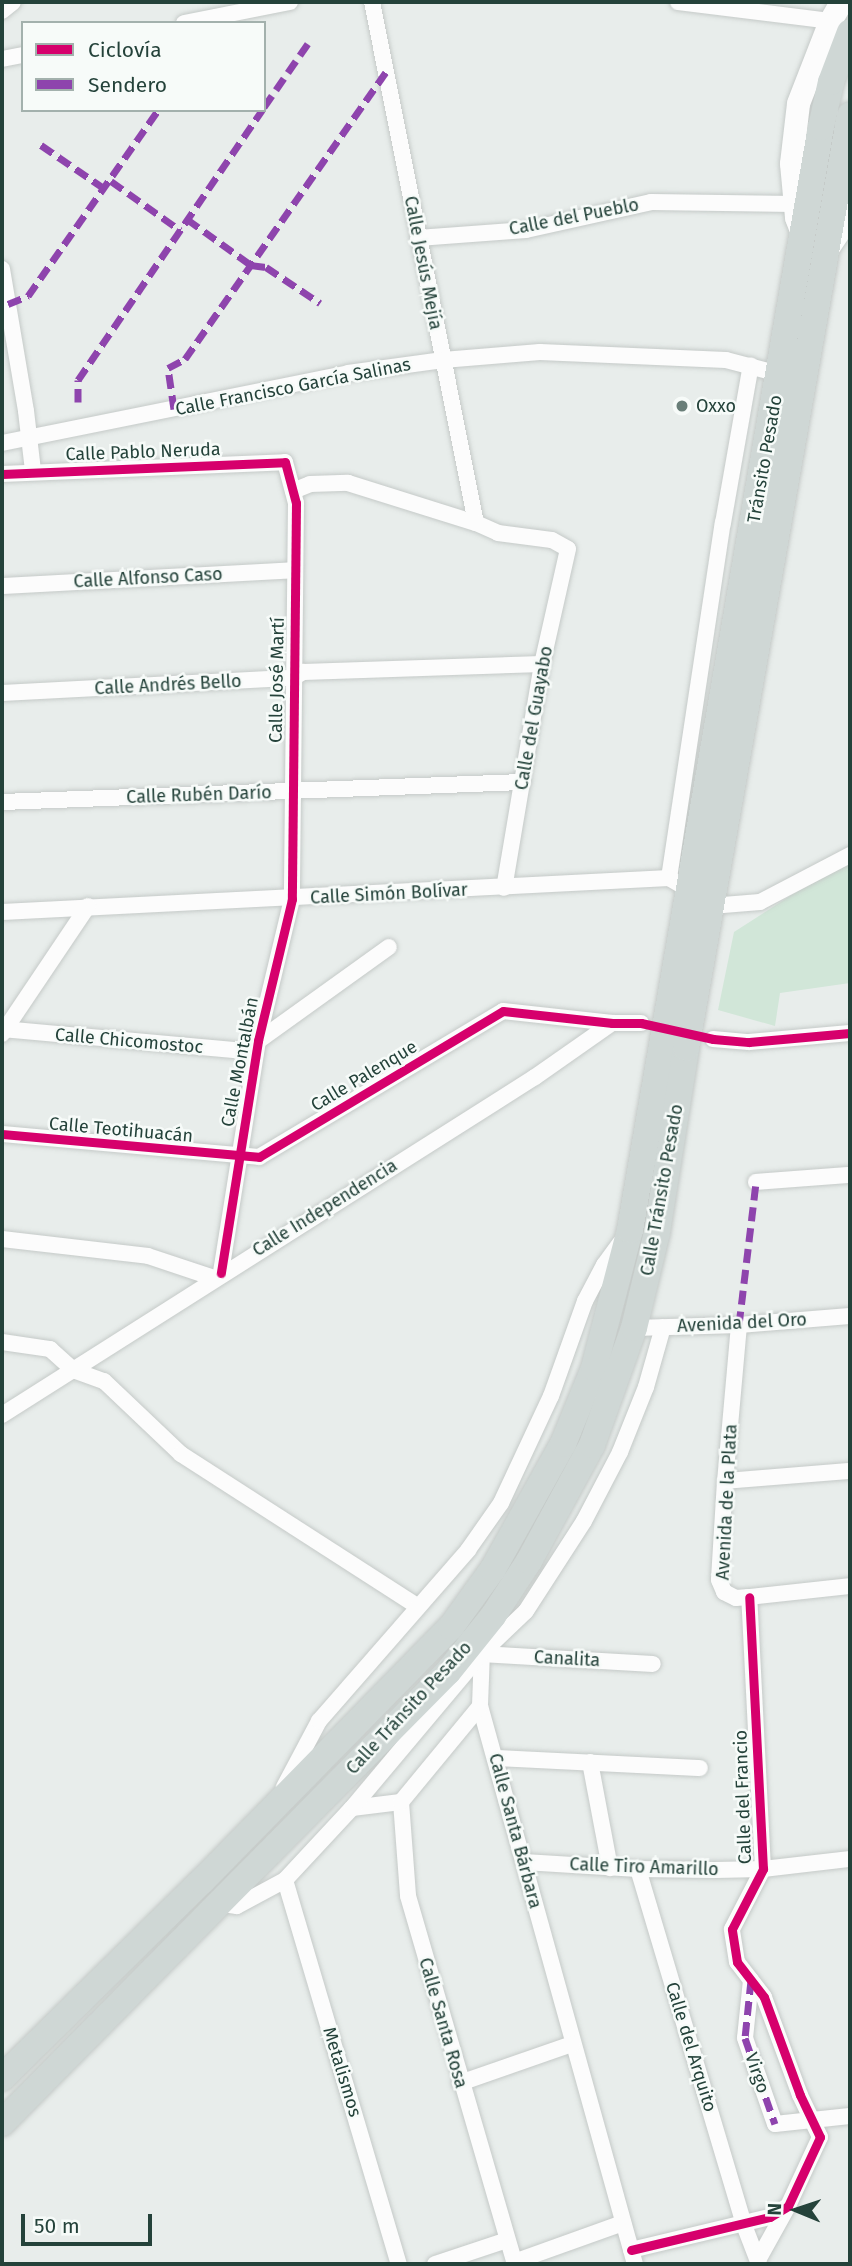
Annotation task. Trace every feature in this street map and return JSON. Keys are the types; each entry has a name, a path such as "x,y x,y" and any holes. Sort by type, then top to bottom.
{"main road":[{"name":"Tránsito Pesado","path":"679,884 779,374 841,18"},
{"name":"Tránsito Pesado","path":"711,906 805,384 850,115"},
{"name":"Calle Tránsito Pesado","path":"2,2078 273,1809 451,1627 493,1569 558,1454 594,1368 630,1230 679,884"},
{"name":"Calle Tránsito Pesado","path":"2,2123 448,1672 493,1616 560,1509 592,1445 634,1328 656,1232 711,906"}],"street":[{"path":"2,11 13,2"},
{"path":"194,21 290,2"},
{"name":"Calle Jesús Mejía","path":"372,2 476,523"},
{"path":"678,2 841,18 798,103 792,163 783,205 803,234"},
{"path":"2,59 21,55"},
{"name":"Calle del Pueblo","path":"418,238 526,230 651,202 783,205"},
{"path":"825,253 847,219 850,206"},
{"path":"2,269 33,471"},
{"name":"Calle Francisco García Salinas","path":"2,443 348,373 443,360 540,352 726,360 779,374"},
{"path":"679,884 723,523 751,365"},
{"name":"Calle Pablo Neruda","path":"2,474 285,462"},
{"name":"Calle José Martí","path":"285,462 293,491 295,570 292,900"},
{"path":"293,491 310,484 348,482 476,523"},
{"name":"Calle del Guayabo","path":"476,523 498,533 552,540 568,549 542,664 504,888"},
{"name":"Calle Alfonso Caso","path":"2,586 295,570"},
{"name":"Calle Andrés Bello","path":"2,693 293,678 303,672 542,664"},
{"name":"Calle Rubén Darío","path":"2,802 523,782"},
{"path":"711,906 760,902 847,857 850,843"},
{"name":"Calle Simón Bolívar","path":"2,912 504,888 679,884"},
{"name":"Calle Montalbán","path":"217,1275 257,1047 292,900"},
{"path":"3,1031 88,906"},
{"path":"257,1047 389,947"},
{"name":"Calle Palenque","path":"238,1156 259,1157 503,1011 612,1023"},
{"path":"612,1023 642,1023"},
{"name":"Calle Independencia","path":"2,1415 217,1275 535,1077 612,1023"},
{"name":"Calle Chicomostoc","path":"3,1031 257,1047"},
{"path":"713,1039 749,1042 850,1033"},
{"name":"Calle Teotihuacán","path":"2,1134 238,1156"},
{"path":"756,1182 850,1175"},
{"path":"273,1809 319,1721 449,1572 501,1503 551,1396 585,1301 604,1265 630,1230"},
{"path":"2,1239 148,1256 217,1275"},
{"name":"Avenida del Oro","path":"634,1328 739,1325 850,1316"},
{"name":"Avenida de la Plata","path":"739,1325 724,1481 719,1580 724,1592 736,1598 850,1586"},
{"path":"217,1903 237,1906 285,1880 352,1808 481,1654 526,1611 584,1521 620,1451 646,1387 663,1327"},
{"path":"2,1342 50,1349 73,1370 104,1381 181,1454 418,1607"},
{"path":"724,1481 850,1471"},
{"name":"Calle del Francio","path":"749,1597 764,1869 732,1929 737,1962 764,1997 820,2137 789,2206 759,2262"},
{"name":"Calle Santa Bárbara","path":"493,1616 481,1654 480,1706 633,2257"},
{"name":"Canalita","path":"481,1654 653,1664"},
{"path":"352,1808 401,1802 480,1706"},
{"path":"495,1758 700,1768"},
{"path":"590,1762 610,1868"},
{"name":"Calle Santa Rosa","path":"401,1802 408,1896 514,2263"},
{"name":"Calle Tiro Amarillo","path":"524,1862 638,1870 764,1869 850,1859"},
{"name":"Calle del Arquito","path":"638,1870 744,2225 759,2262"},
{"name":"Metalismos","path":"285,1880 399,2264"},
{"name":"Virgo","path":"751,1980 745,2038 775,2124 812,2120"},
{"path":"460,2083 572,2045"},
{"path":"812,2120 850,2116"},
{"path":"633,2257 770,2217 789,2206"},
{"path":"514,2263 623,2222"},
{"path":"435,2264 508,2240"}],"green space":[{"path":"850,863 850,983 780,993 775,1026 718,1010 734,932 793,894"}],"marked path":[{"path":"266,104 309,42"},
{"path":"174,409 168,368 185,359 386,72"},
{"path":"8,304 28,296 157,112"},
{"path":"78,402 78,380 261,112"},
{"path":"41,145 105,189"},
{"path":"111,181 180,230"},
{"path":"187,219 251,265 266,267 320,303"},
{"path":"739,1325 756,1182"},
{"path":"751,1980 745,2038 775,2124"}],"cycle path":[{"path":"2,474 285,462 296,503 292,899 258,1041 221,1273"},
{"path":"2,1134 259,1157 503,1011 612,1023 641,1023 713,1039 749,1042 850,1033"},
{"path":"631,2250 770,2217 788,2206 820,2137 800,2095 764,1997 737,1962 732,1929 763,1869 749,1597"}],"place":[{"name":"Oxxo","path":"682,406"}]}
